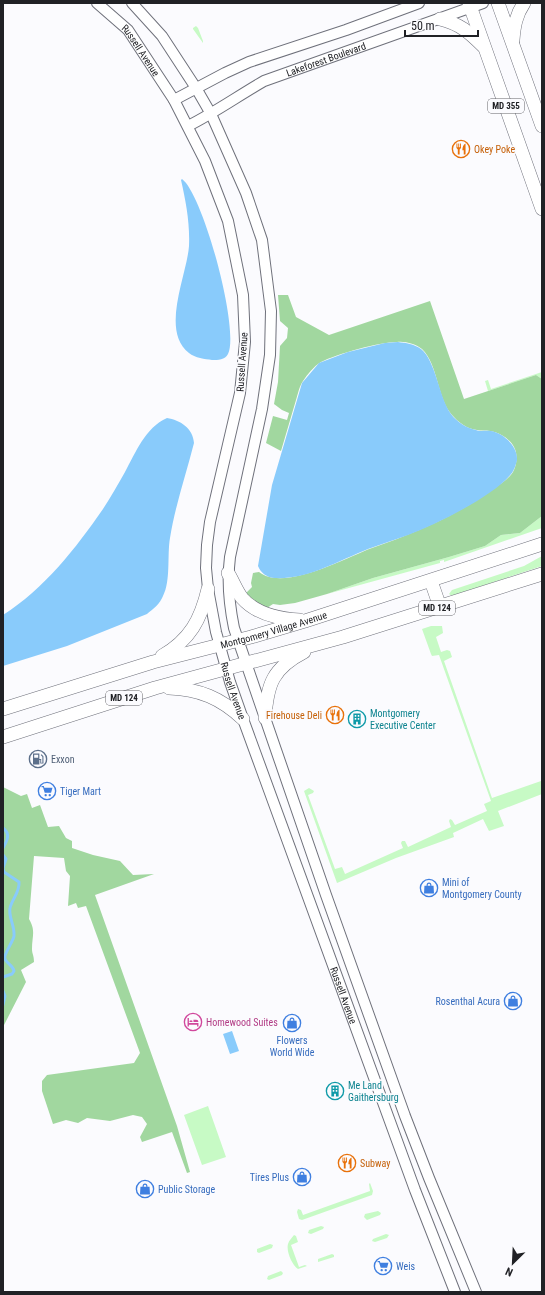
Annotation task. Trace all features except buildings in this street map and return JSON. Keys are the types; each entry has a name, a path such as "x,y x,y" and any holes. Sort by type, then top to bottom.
{"main road":[{"name":"MD 355","path":"498,3 542,126"},
{"path":"513,44 514,28 517,16 524,3"},
{"name":"MD 355","path":"475,5 486,49 542,209"},
{"path":"440,19 452,22 467,30 486,49"},
{"name":"Montgomery Village Avenue","path":"3,709 153,662 305,621 542,544"},
{"path":"228,573 241,596 256,610 285,619 305,621"},
{"name":"MD 124","path":"3,737 155,688 321,644 542,574"},
{"path":"431,581 440,607"},
{"path":"153,662 171,651 192,630 204,604 208,589"},
{"path":"265,718 268,688 272,680 283,666 300,654 321,644"},
{"path":"155,688 177,688 196,691 214,697 230,707 243,719"}],"street":[{"name":"Russell Avenue","path":"97,3 128,30 174,100 205,161 228,221 243,295 244,342 242,379 234,421 210,522 207,545 208,589 220,645 243,719 414,1185 455,1292"},
{"name":"Russell Avenue","path":"132,3 162,36 211,114 246,193 262,240 271,311 270,355 262,409 236,528 228,573 229,599 234,628 326,895 405,1116 476,1292"},
{"name":"Lakeforest Boulevard","path":"174,100 249,62 346,30 418,3"},
{"name":"Lakeforest Boulevard","path":"188,126 211,114 236,97 264,81 440,19 475,5"}],"green space":[{"path":"196,26 198,28 203,43 193,29"},
{"path":"278,295 288,295 296,317 329,335 430,301 464,399 536,375 542,379 542,516 520,533 501,535 485,546 373,578 295,603 280,605 273,604 267,608 259,605 247,596 247,592 252,587 251,583 253,573 259,572 270,577 283,578 299,576 404,536 450,516 501,484 513,472 516,460 514,447 504,436 493,432 470,428 454,418 443,400 435,372 427,355 420,347 403,342 380,344 358,349 318,364 313,368 300,386 281,451 266,443 273,416 287,420 289,413 274,404 278,382 280,346 287,338 288,328 280,321"},
{"path":"542,372 542,379 536,375 488,391 485,381 488,380 491,389"},
{"path":"542,516 542,528 444,562 444,560 440,561 440,563 327,594 373,578 485,546 501,535 520,533"},
{"path":"542,556 542,566 452,596 449,594 452,590 524,566"},
{"path":"431,626 442,626 443,633 436,637 441,652 447,650 450,651 452,657 444,661 492,798 541,781 542,794 498,811 504,826 489,831 483,819 453,833 454,837 396,858 337,883 304,791 309,788 314,791 308,795 335,869 342,867 345,874 403,848 401,843 402,841 405,841 408,847 451,827 449,821 450,819 455,825 487,811 484,804 491,801 439,655 432,656 422,629"},
{"path":"3,787 21,796 27,794 32,808 40,805 48,827 59,826 66,838 72,841 72,848 93,855 120,861 133,875 154,874 95,895 177,1126 190,1172 187,1173 172,1132 142,1142 140,1137 147,1124 142,1117 133,1115 110,1121 87,1118 78,1123 66,1120 53,1124 42,1091 42,1081 47,1075 134,1063 140,1053 86,906 78,908 76,903 68,906 70,876 66,871 64,858 34,856 29,919 33,930 32,949 34,962 21,970 26,982 3,1027"},
{"path":"208,1106 226,1157 202,1165 184,1115"},
{"path":"370,1183 373,1191 372,1195 302,1220 299,1219 297,1212 298,1209 301,1210 303,1215 370,1191"},
{"path":"378,1211 381,1213 380,1215 367,1220 364,1217 365,1214"},
{"path":"321,1226 324,1227 323,1229 311,1234 308,1233 309,1230"},
{"path":"386,1234 389,1235 387,1238 375,1242 372,1241 373,1239"},
{"path":"294,1235 296,1236 298,1242 291,1245 299,1267 305,1265 307,1266 298,1269 292,1261 288,1250 288,1243"},
{"path":"270,1244 273,1245 272,1248 259,1253 257,1252 257,1249"},
{"path":"332,1254 334,1257 318,1262 318,1259"},
{"path":"281,1271 283,1273 282,1275 269,1280 267,1279 268,1276"}],"water":[{"path":"182,179 190,190 200,209 209,235 224,292 229,319 230,340 228,354 221,359 212,360 191,355 181,343 176,331 177,302 189,246 188,221"},
{"path":"398,342 416,346 426,355 434,371 443,399 456,420 472,429 496,432 509,441 517,455 517,460 513,471 503,483 463,509 403,537 368,549 310,573 286,578 266,576 262,573 258,566 272,485 302,383 319,363 348,352 385,343"},
{"path":"167,418 177,421 185,426 191,433 194,443 172,526 169,545 167,583 162,599 147,614 67,646 3,666 3,615 32,593 70,553 93,524 106,504 147,434 159,422"},
{"path":"232,1031 239,1051 230,1054 223,1034"}],"waterway":[{"path":"3,828 8,835 3,848"},
{"path":"3,855 6,859 3,868"},
{"path":"3,869 4,872 19,882 10,911 14,936 5,957 6,961 14,971 12,974 3,977"},
{"path":"3,991 5,996 3,1005"}],"place":[{"name":"Okey Poke","path":"461,149"},
{"name":"Firehouse Deli","path":"335,715"},
{"name":"Montgomery Executive Center","path":"357,719"},
{"name":"Exxon","path":"38,759"},
{"name":"Tiger Mart","path":"47,791"},
{"name":"Mini of Montgomery County","path":"429,888"},
{"name":"Rosenthal Acura","path":"513,1001"},
{"name":"Homewood Suites","path":"193,1022"},
{"name":"Flowers World Wide","path":"292,1023"},
{"name":"Me Land Gaithersburg","path":"335,1091"},
{"name":"Subway","path":"347,1163"},
{"name":"Tires Plus","path":"302,1177"},
{"name":"Public Storage","path":"145,1189"},
{"name":"Weis","path":"383,1266"}]}
